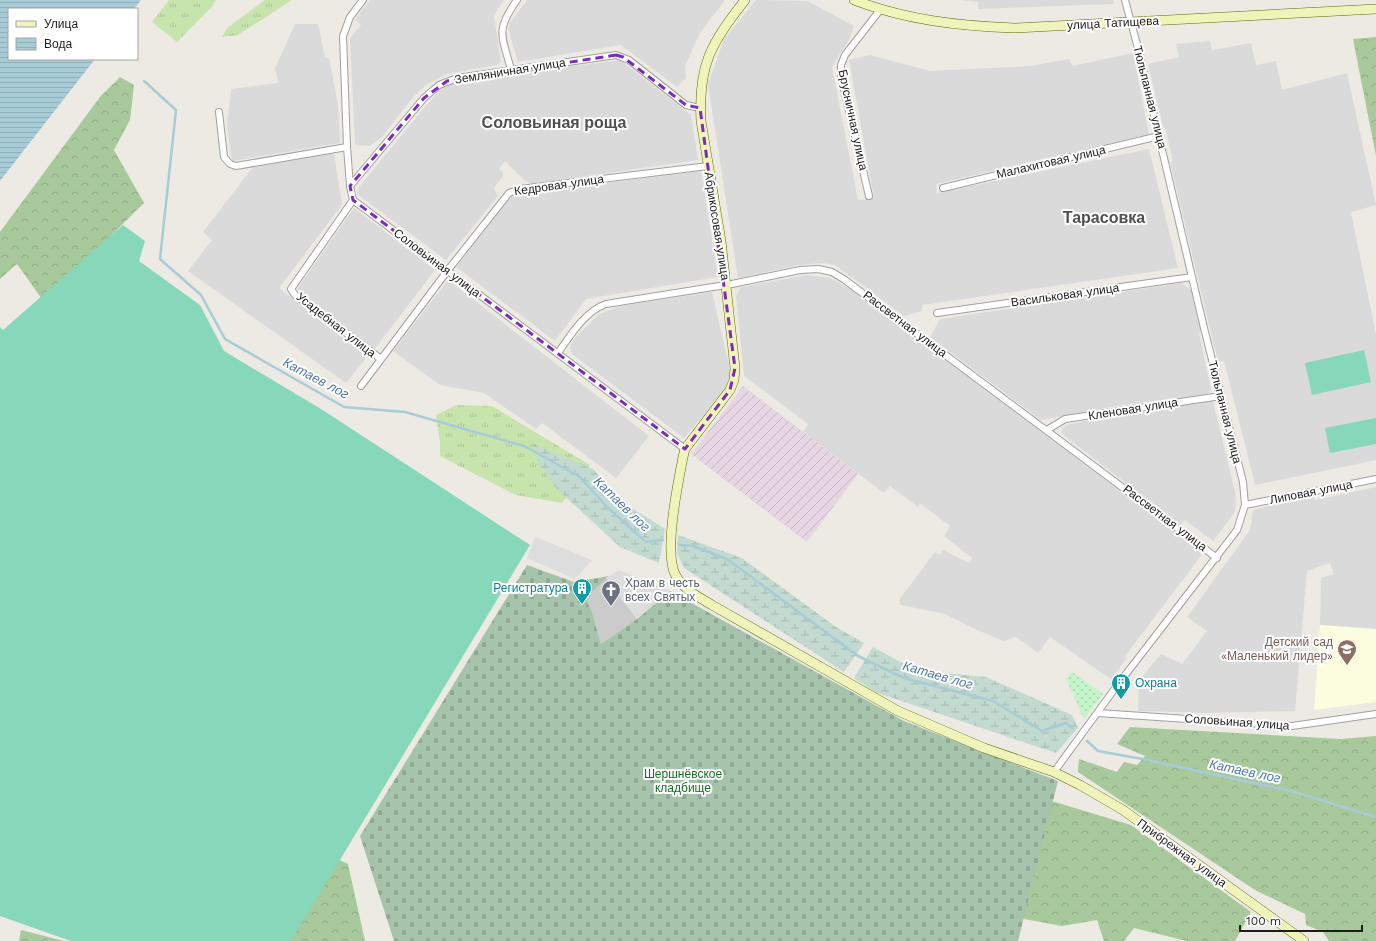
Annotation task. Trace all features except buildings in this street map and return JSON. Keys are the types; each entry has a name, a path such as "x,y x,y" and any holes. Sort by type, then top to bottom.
{"street":[{"path":"353,200 350,186 347,147 343,36 350,17 363,0"},
{"path":"511,70 501,30 507,14 517,0"},
{"name":"Абрикосовая улица","path":"685,449 730,390 734,380 736,368 721,240 708,166 700,108 701,84 706,58 718,34 744,0"},
{"name":"улица Татищева","path":"854,0 880,10 926,21 979,27 1021,28 1376,9"},
{"name":"Тюльпанная улица","path":"1054,772 1217,558 1237,530 1245,505 1244,482 1221,396 1125,0"},
{"name":"Брусничная улица","path":"869,196 842,76 841,64 845,56 880,10"},
{"name":"Земляничная улица","path":"350,186 424,98 439,85 457,78 616,55 629,60 686,105 700,108"},
{"path":"219,112 224,157 232,165 243,166 347,147"},
{"name":"Малахитовая улица","path":"943,188 1159,136"},
{"name":"Кедровая улица","path":"361,386 504,198 515,190 708,166"},
{"name":"Соловьиная улица","path":"353,200 685,449"},
{"name":"Усадебная улица","path":"353,200 294,282 291,289 295,295 381,360"},
{"name":"Рассветная улица","path":"558,353 574,331 600,306 726,285 800,270 818,269 832,272 846,280 1217,558"},
{"name":"Васильковая улица","path":"937,313 1192,277"},
{"name":"Кленовая улица","path":"1047,430 1065,419 1221,396"},
{"name":"Прибрежная улица","path":"685,449 677,490 672,566 675,575 689,591 778,644 898,711 984,748 1054,772 1123,810 1304,941"},
{"name":"Липовая улица","path":"1245,505 1376,479"},
{"name":"Соловьиная улица","path":"1098,713 1142,714 1284,726 1308,725 1376,714"}],"highlighted area":[{"path":"616,55 623,57 686,105 700,108 735,368 730,390 685,449 353,200 350,186 424,98 447,81"}],"shaded area":[{"path":"370,0 504,0 494,15 501,62 497,65 447,74 426,85 413,97 382,137 370,146 355,145 350,38 361,25 355,20"},
{"path":"527,0 725,0 700,33 685,66 686,78 677,87 621,45 518,62 508,29 510,23"},
{"path":"756,0 807,1 854,26 850,38 832,67 858,200 874,198 849,60 870,55 930,71 1031,66 1069,59 1073,66 1133,53 1149,134 936,184 937,193 1149,149 1178,268 922,305 922,311 904,316 835,265 822,263 799,265 738,278 708,84 724,39"},
{"path":"961,0 1113,0 1114,4 978,9 978,2"},
{"path":"295,24 318,24 325,58 329,58 338,105 340,143 232,161 227,126 231,89 278,83 275,68"},
{"path":"1210,41 1212,50 1251,43 1256,65 1276,61 1282,90 1347,73 1376,205 1351,212 1376,335 1376,460 1255,485 1224,361 1218,362 1170,162 1173,161 1148,64 1179,57 1176,44"},
{"path":"620,60 691,115 698,160 532,184 524,180 505,161 499,169 503,172 503,176 494,188 498,196 446,260 357,194 359,187 429,102 445,85 458,81"},
{"path":"334,153 342,205 279,288 367,357 346,383 188,271 212,240 203,232 253,167"},
{"path":"701,171 718,277 586,299 555,341 456,267 505,202 513,195"},
{"path":"354,208 435,270 374,350 297,289"},
{"path":"807,275 830,278 852,290 1200,551 1201,556 1125,656 1127,658 1111,679 1050,637 1038,653 1016,637 1004,641 977,630 945,614 901,605 899,600 935,552 940,555 943,550 969,563 972,558 944,536 950,526 921,504 918,507 890,486 884,493 803,432 808,424 744,376 736,296 741,287"},
{"path":"448,280 649,436 616,478 542,423 536,429 484,393 440,385 393,351"},
{"path":"1182,283 1191,290 1201,331 1199,333 1211,390 1208,394 1122,405 1041,420 930,337 940,319"},
{"path":"712,292 731,374 729,386 684,438 572,354 570,347 573,340 599,314 621,306"},
{"path":"743,386 858,474 807,542 691,454"},
{"path":"1213,401 1236,496 1235,512 1213,541 1185,520 1180,525 1061,433 1062,428 1070,424 1109,416"},
{"path":"1376,487 1376,629 1320,625 1321,578 1334,574 1330,563 1307,571 1295,711 1207,713 1138,711 1139,680 1161,654 1182,664 1207,631 1187,617 1250,530 1253,510 1314,495 1315,500"},
{"path":"535,537 592,560 575,579 527,558"},
{"path":"619,570 670,591 637,619 606,578"},
{"path":"606,578 637,619 601,644 592,612 584,598"},
{"name":"Детский сад «Маленький лидер»","path":"1320,625 1376,629 1376,702 1314,710"}],"green space":[{"path":"169,0 216,0 212,7 177,42 152,22"},
{"path":"265,0 292,0 238,35 222,37 227,28"},
{"path":"1376,37 1376,156 1353,39"},
{"path":"120,77 134,85 130,120 114,150 144,203 44,302 17,264 0,279 0,232 100,97"},
{"path":"123,225 145,241 139,261 200,305 224,351 321,409 530,545 291,941 71,941 0,916 0,327 3,330"},
{"path":"1364,350 1371,382 1312,395 1305,363"},
{"path":"456,405 492,406 590,465 562,503 516,495 440,456 440,443 436,415"},
{"path":"1376,418 1376,444 1330,453 1325,428"},
{"path":"533,444 593,469 621,501 665,529 659,563 620,547 556,488 540,466"},
{"path":"678,535 742,558 836,627 864,643 844,672 684,568 677,553"},
{"name":"Шершнёвское кладбище","path":"527,565 574,582 609,576 585,598 592,612 601,644 637,619 670,591 904,721 1058,781 1018,941 394,941 360,836"},
{"path":"873,647 915,670 986,677 1072,715 1078,728 1056,753 875,692 854,678"},
{"path":"1072,672 1103,694 1084,719 1066,679"},
{"path":"1130,727 1341,739 1376,736 1376,941 1329,941 1323,932 1306,925 1305,914 1255,890 1078,772 1079,759 1117,772 1124,762 1137,765 1145,756 1117,744"},
{"path":"1010,797 1055,802 1131,825 1251,912 1235,941 1187,941 1134,928 1124,941 1104,941 1097,920 1062,926 1019,918"},
{"path":"291,837 348,864 365,941 223,941"},
{"path":"21,930 64,941 19,941"}],"water":[{"path":"0,0 141,0 135,8 8,8 8,60 94,60 0,181"}],"waterway":[{"name":"Катаев лог","path":"144,81 176,110 160,259 201,295 225,339 344,407 405,412 524,446 580,477 606,506 646,542 663,540"},
{"name":"Катаев лог","path":"680,545 693,546 727,559 858,656 904,678 993,701 1042,731 1066,723 1072,728"},
{"name":"Катаев лог","path":"1087,741 1098,751 1148,760 1291,791 1376,817"}],"place":[{"name":"Регистратура","path":"582,605"},
{"name":"Храм в честь всех Святых","path":"611,607"},
{"name":"Детский сад «Маленький лидер»","path":"1347,666"},
{"name":"Охрана","path":"1121,700"}],"district":[{"name":"Соловьиная роща","path":"554,122"},
{"name":"Тарасовка","path":"1104,217"}]}
